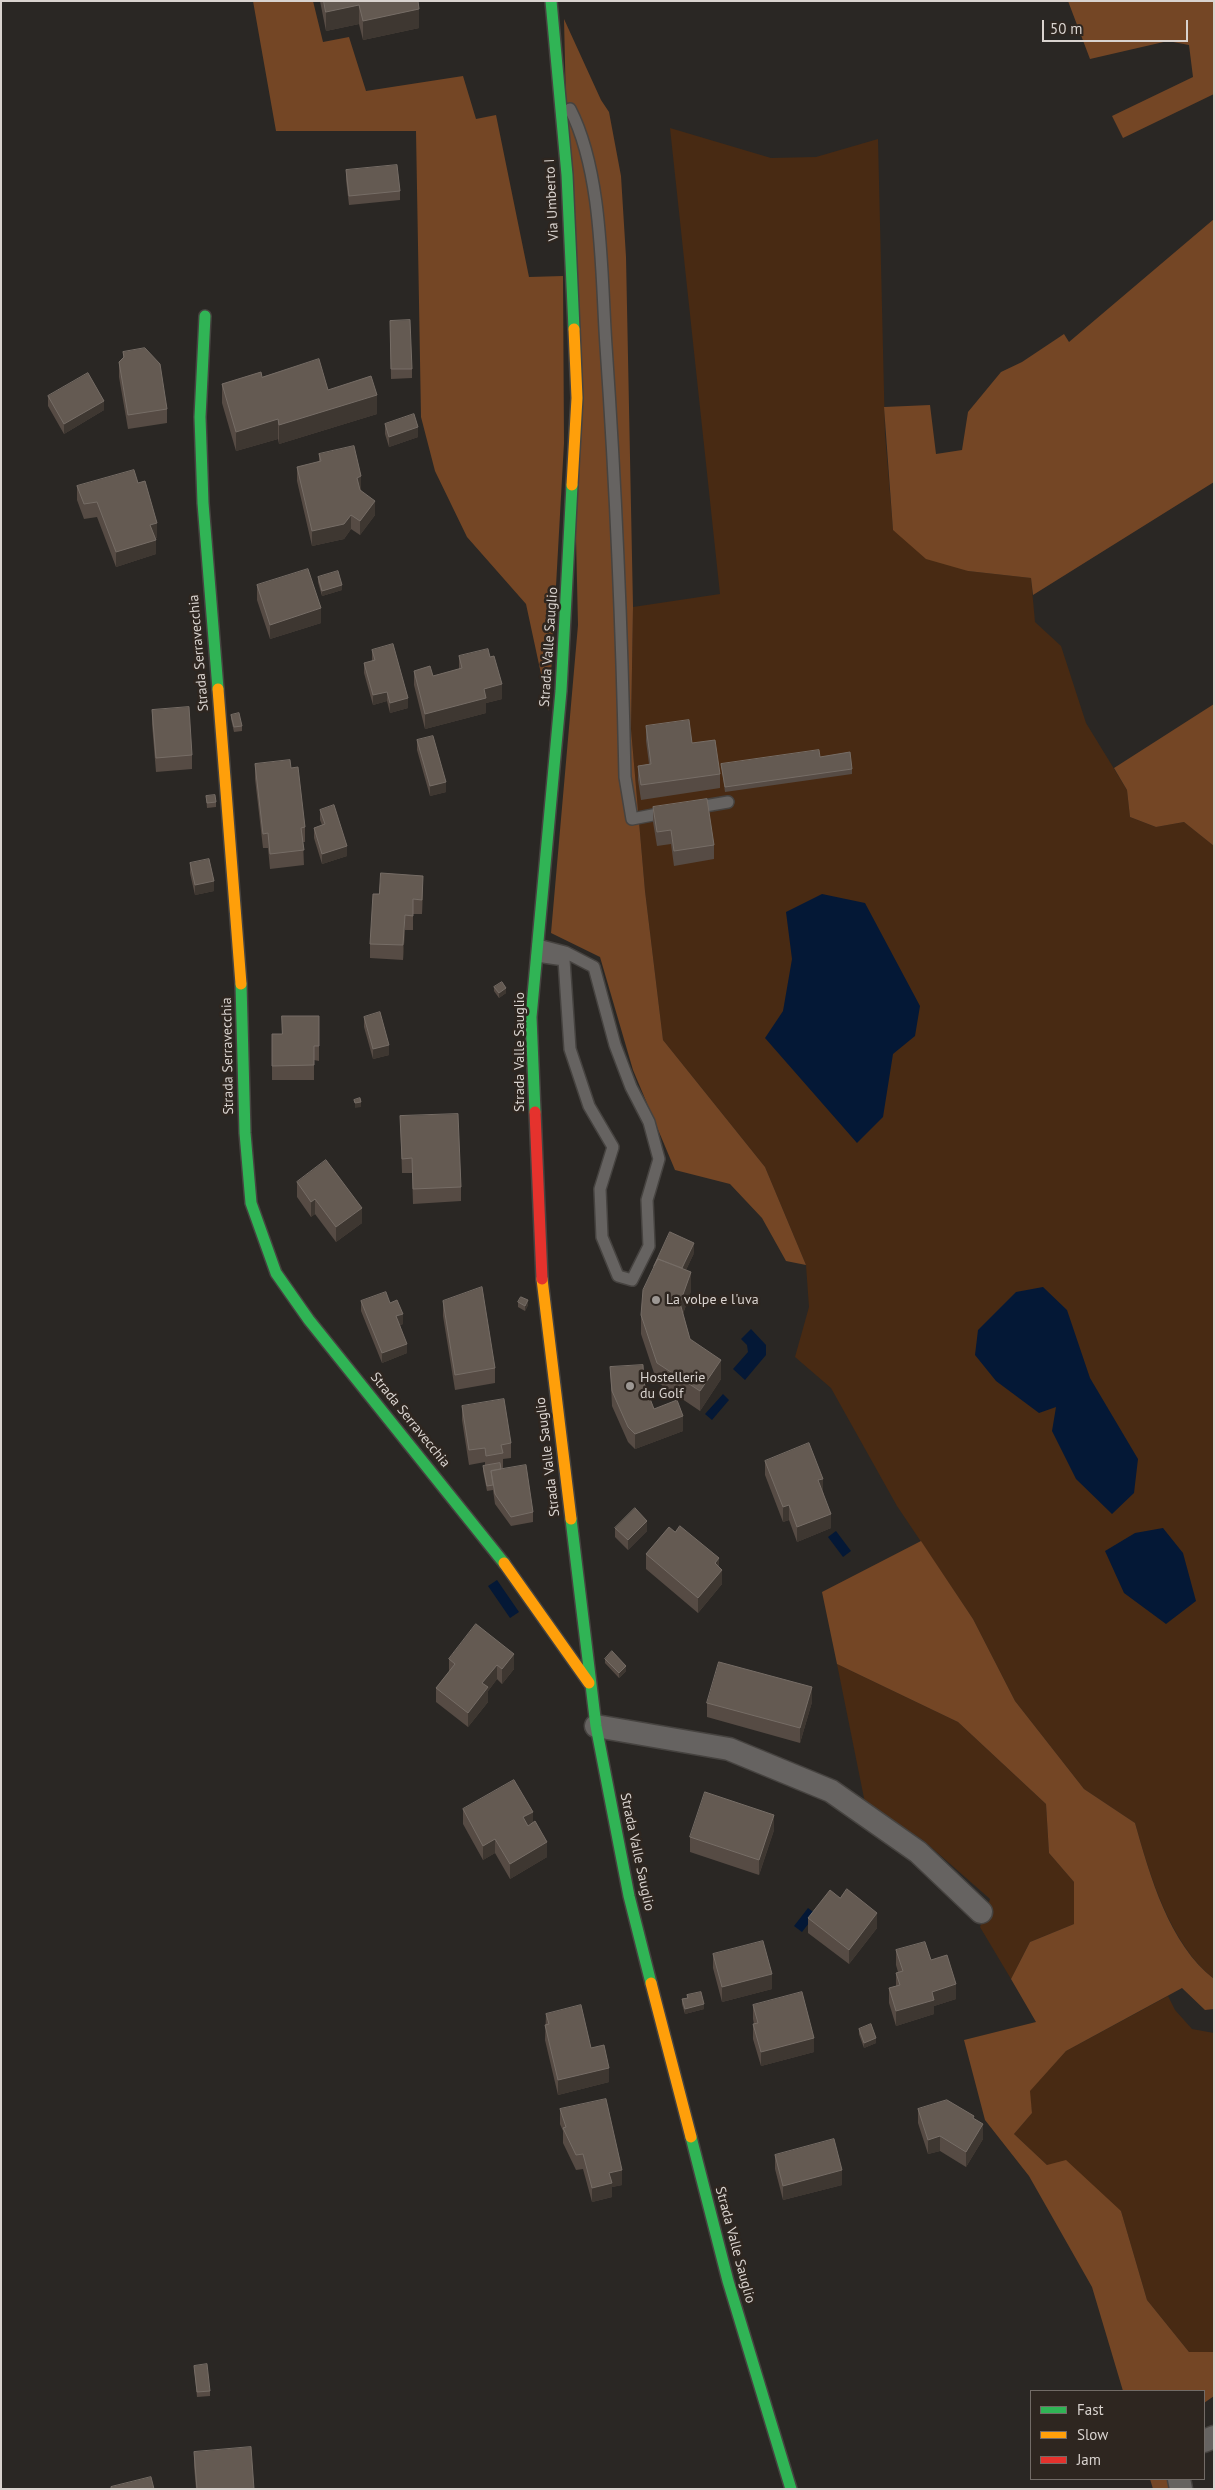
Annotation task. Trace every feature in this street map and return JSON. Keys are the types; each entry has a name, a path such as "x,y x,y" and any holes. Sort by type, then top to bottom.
{"street":[{"name":"Via Umberto I","path":"551,1 567,175 577,398"},
{"name":"Strada Serravecchia","path":"205,316 200,417 203,503 241,966 245,1133 251,1202 276,1273 309,1320 499,1555 591,1686"},
{"name":"Strada Valle Sauglio","path":"577,398 561,691 532,1017 540,1260 596,1726 629,1896 720,2252 791,2489"},
{"path":"596,1726 730,1748 831,1790 918,1852 982,1912"}],"lane":[{"path":"559,87 580,129 597,212 616,507 625,777 632,819 728,802"},
{"path":"538,951 565,952 594,967 615,1045 631,1087 649,1122 659,1160 647,1200 649,1246 632,1280 618,1276 602,1237 600,1190 613,1147 589,1106 570,1049 564,960 538,951"}],"shaded area":[{"path":"253,1 313,1 323,42 349,37 366,91 463,76 476,119 496,115 529,277 563,276 564,443 549,711 526,604 467,537 435,471 421,417 416,131 276,131"},
{"path":"1068,1 1214,1 1214,94 1123,138 1112,116 1193,77 1189,45 1168,41 1090,59"},
{"path":"564,19 601,100 609,112 621,176 626,257 633,607 631,729 645,891 663,1040 765,1167 806,1265 786,1261 762,1218 730,1184 675,1170 633,1070 600,957 551,933 578,625"},
{"path":"670,128 771,158 816,157 878,139 885,434 893,530 968,571 1031,578 1035,622 1061,646 1086,723 1127,790 1130,817 1156,827 1184,822 1214,846 1214,1979 1185,1947 1174,1928 1147,1865 1135,1823 1084,1789 1015,1701 973,1619 897,1506 831,1388 795,1357 809,1307 806,1265 765,1167 663,1040 645,891 631,729 633,607 720,594"},
{"path":"1214,219 1214,482 1033,595 1031,578 968,571 926,559 893,530 884,407 930,405 936,454 962,450 968,412 1001,372 1022,362 1064,334 1069,342"},
{"path":"1214,704 1214,846 1184,822 1156,827 1130,817 1127,790 1114,768"},
{"path":"921,1541 973,1619 1015,1701 1084,1789 1135,1823 1147,1865 1163,1908 1173,1928 1198,1964 1214,1979 1214,2009 1205,2010 1182,1988 1066,2051 1030,2091 1032,2113 1014,2134 1047,2165 1066,2160 1121,2211 1147,2300 1189,2352 1214,2352 1214,2396 1205,2402 1205,2390 1123,2390 1092,2287 1029,2176 985,2120 964,2040 1036,2022 1011,1979 1030,1942 1074,1924 1074,1882 1049,1853 1046,1804 958,1722 837,1664 822,1592"},
{"path":"837,1664 958,1722 1046,1804 1049,1853 1074,1882 1074,1924 1030,1942 1011,1979 980,1927 990,1899 924,1841 865,1803"},
{"path":"1168,1996 1175,2010 1192,2029 1214,2033 1214,2352 1189,2352 1147,2300 1121,2211 1047,2165 1014,2134 1032,2113 1029,2091 1066,2051"},
{"path":"1150,2480 1168,2480 1170,2489 1153,2489"}],"water":[{"path":"822,894 865,903 920,1006 915,1036 893,1054 883,1117 857,1143 765,1038 783,1011 792,959 786,912"},
{"path":"1043,1287 1067,1310 1090,1378 1138,1459 1134,1493 1112,1514 1076,1479 1052,1431 1056,1407 1039,1413 996,1381 975,1355 978,1330 1016,1292"},
{"path":"751,1329 766,1345 766,1355 745,1380 733,1369 748,1352 747,1345 741,1339"},
{"path":"723,1394 729,1400 712,1420 705,1414"},
{"path":"1163,1528 1183,1553 1196,1601 1166,1624 1124,1593 1105,1551 1135,1533"},
{"path":"836,1531 851,1551 843,1557 828,1537"},
{"path":"497,1580 519,1612 510,1618 488,1586"},
{"path":"808,1908 816,1914 802,1932 794,1926"}],"building":[{"path":"324,1 418,1 419,9 363,21 359,5 326,12"},
{"path":"397,165 400,191 349,196 346,170"},
{"path":"410,320 412,369 391,369 390,321"},
{"path":"145,348 160,364 167,409 128,415 119,362 124,357 123,352"},
{"path":"319,359 328,390 371,376 377,395 279,425 278,419 236,432 222,384 261,372 262,377"},
{"path":"88,373 104,401 64,424 48,396"},
{"path":"414,414 418,427 389,437 385,424"},
{"path":"354,446 361,476 357,478 360,490 375,501 360,521 351,515 344,524 312,531 297,467 321,461 319,454"},
{"path":"134,470 138,483 145,481 157,523 150,525 156,540 116,552 97,502 84,504 77,486"},
{"path":"308,569 321,608 270,625 257,585"},
{"path":"338,571 342,585 322,591 318,577"},
{"path":"393,644 408,698 390,703 387,692 373,695 364,663 375,660 372,650"},
{"path":"488,649 490,657 494,656 502,684 484,689 486,698 425,714 414,671 430,666 433,676 462,668 459,656"},
{"path":"189,707 192,755 156,758 152,710"},
{"path":"239,713 242,726 234,727 231,715"},
{"path":"689,720 692,743 715,740 720,774 641,785 638,766 651,764 646,726"},
{"path":"433,736 446,782 430,786 417,740"},
{"path":"819,750 820,757 850,752 852,769 725,787 721,764"},
{"path":"290,760 291,768 298,767 305,827 301,828 304,850 270,854 268,833 263,834 255,764"},
{"path":"215,795 216,802 207,803 206,796"},
{"path":"707,799 714,845 674,851 671,830 657,832 653,807"},
{"path":"334,805 347,846 322,854 314,828 325,824 320,810"},
{"path":"209,859 214,881 195,885 190,863"},
{"path":"381,873 423,876 422,900 413,899 413,916 405,915 403,945 370,944 373,894 379,894"},
{"path":"502,982 506,988 499,993 494,987"},
{"path":"380,1012 389,1045 373,1049 364,1017"},
{"path":"282,1016 319,1016 319,1046 314,1046 314,1065 272,1066 272,1034 282,1034"},
{"path":"360,1098 361,1102 355,1103 354,1100"},
{"path":"458,1114 461,1187 413,1189 412,1158 402,1159 400,1116"},
{"path":"326,1160 362,1208 336,1227 315,1199 311,1202 297,1182"},
{"path":"670,1232 694,1243 682,1268 658,1259 654,1266"},
{"path":"658,1259 691,1272 680,1303 690,1339 721,1360 700,1391 657,1363 641,1315 643,1290"},
{"path":"482,1287 495,1368 455,1375 443,1301"},
{"path":"386,1292 390,1303 397,1300 403,1314 396,1316 407,1344 382,1353 361,1301"},
{"path":"521,1297 528,1300 525,1306 518,1302"},
{"path":"643,1365 644,1383 654,1409 677,1400 683,1416 635,1434 628,1427 612,1391 610,1367"},
{"path":"504,1399 511,1443 501,1445 503,1453 486,1456 485,1448 469,1450 462,1406"},
{"path":"809,1443 823,1479 818,1480 831,1514 797,1527 789,1505 783,1507 765,1461"},
{"path":"500,1463 501,1469 491,1471 493,1485 487,1486 483,1466"},
{"path":"526,1465 533,1512 511,1517 495,1494 491,1471"},
{"path":"635,1508 647,1521 628,1540 615,1528"},
{"path":"680,1526 719,1558 715,1563 722,1570 698,1598 646,1554 669,1527 675,1532"},
{"path":"476,1624 514,1654 502,1669 497,1665 482,1683 488,1687 468,1713 436,1688 455,1664 449,1659"},
{"path":"612,1651 626,1666 619,1673 605,1659"},
{"path":"719,1662 812,1687 800,1728 707,1703"},
{"path":"514,1780 533,1812 523,1817 528,1826 535,1821 547,1842 510,1864 495,1839 483,1846 463,1809"},
{"path":"705,1792 774,1815 759,1860 690,1837"},
{"path":"847,1889 877,1913 849,1950 808,1918 830,1890 840,1898"},
{"path":"763,1941 772,1974 722,1987 713,1954"},
{"path":"925,1942 931,1960 947,1955 956,1984 932,1992 934,2000 896,2011 889,1988 900,1985 896,1973 903,1971 896,1950"},
{"path":"701,1992 704,2004 685,2009 682,1999 688,1998 687,1995"},
{"path":"802,1992 814,2038 761,2052 753,2024 758,2023 753,2005"},
{"path":"581,2005 591,2048 604,2045 609,2068 558,2080 545,2025 549,2024 546,2014"},
{"path":"871,2024 876,2038 864,2043 859,2029"},
{"path":"606,2099 622,2170 609,2173 612,2183 592,2188 583,2154 576,2155 563,2128 566,2127 560,2109"},
{"path":"947,2100 974,2116 973,2118 983,2124 966,2152 940,2136 928,2140 918,2109"},
{"path":"834,2139 842,2170 783,2186 775,2155"},
{"path":"207,2364 210,2391 197,2392 194,2366"},
{"path":"251,2447 254,2489 197,2489 194,2452"},
{"path":"151,2477 154,2489 111,2489 111,2487"}],"traffic: fast":[{"path":"551,1 567,175 574,329"},
{"path":"205,316 200,417 203,503 218,689"},
{"path":"535,1112 531,1017 561,691 572,485"},
{"path":"241,984 245,1133 251,1203 276,1273 309,1320 504,1563"},
{"path":"571,1519 596,1726 629,1896 651,1983"},
{"path":"691,2137 728,2281 791,2489"}],"traffic: slow":[{"path":"572,485 577,398 574,329"},
{"path":"218,689 241,984"},
{"path":"542,1279 571,1519"},
{"path":"504,1563 589,1683"},
{"path":"651,1983 691,2137"}],"traffic: jam":[{"path":"535,1112 542,1279"}],"place":[{"name":"La volpe e l'uva","path":"656,1300"},
{"name":"Hostellerie du Golf","path":"630,1386"}]}
